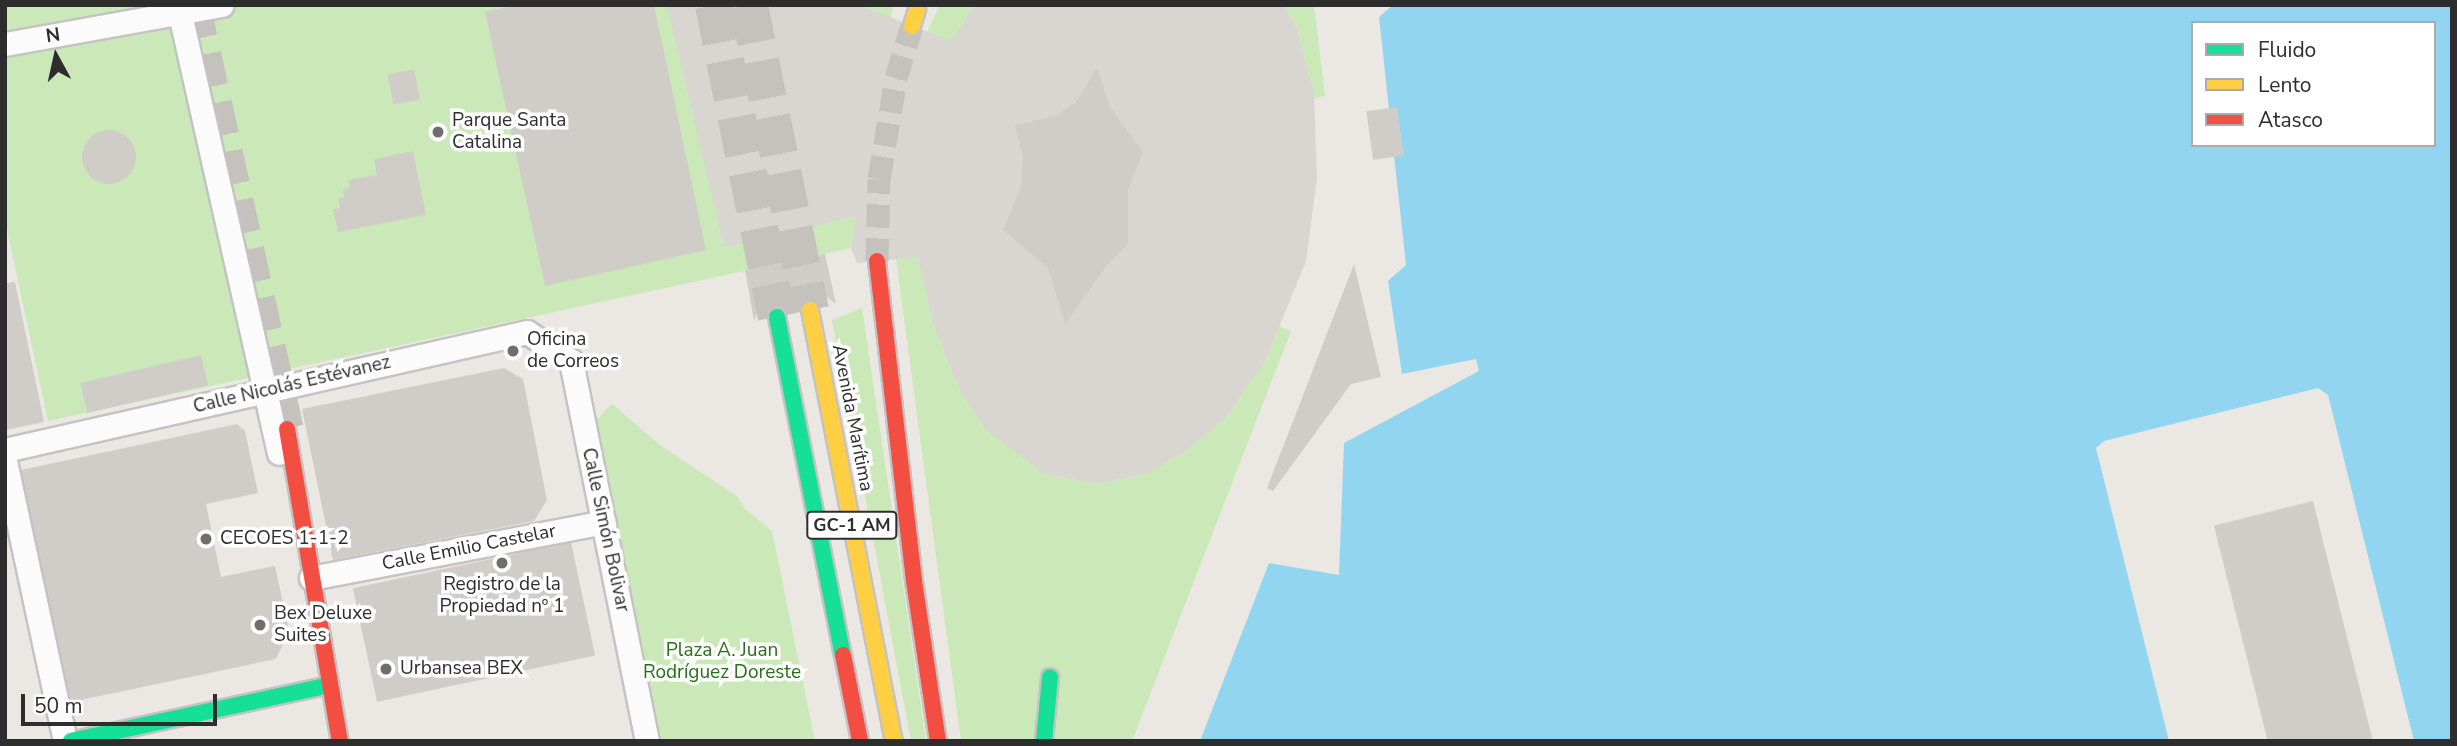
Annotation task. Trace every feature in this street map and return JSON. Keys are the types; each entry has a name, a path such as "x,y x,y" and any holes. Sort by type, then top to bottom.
{"main road":[{"path":"877,261 914,581 939,741"},
{"name":"Avenida Marítima","path":"810,310 894,741"},
{"name":"GC-1 AM","path":"777,317 860,741"},
{"path":"287,429 317,572 330,685 340,741"},
{"path":"1044,741 1051,677"},
{"path":"71,741 330,685"}],"street":[{"path":"5,44 179,9 222,5"},
{"path":"179,9 263,392 317,572"},
{"name":"Calle Nicolás Estévanez","path":"5,450 527,332 571,361"},
{"name":"Calle Simón Bolivar","path":"571,361 647,741"},
{"path":"5,461 65,741"},
{"name":"Calle Emilio Castelar","path":"317,572 604,522"}],"green space":[{"name":"Parque Santa Catalina","path":"5,5 893,5 851,248 48,421 5,220"},
{"path":"940,5 974,5 952,42 927,32"},
{"path":"1284,5 1314,5 1325,96 1315,98 1297,29"},
{"path":"918,257 933,324 960,391 1045,474 1097,484 1146,474 1265,361 1279,326 1291,331 1132,741 961,741 896,259"},
{"path":"862,308 926,741 911,741 832,320"},
{"name":"Plaza A. Juan Rodríguez Doreste","path":"612,404 660,445 737,496 745,509 772,531 815,741 660,741 597,419"}],"shaded area":[{"path":"667,5 858,5 952,41 974,5 1284,5 1297,29 1314,93 1317,178 1306,261 1265,361 1225,418 1181,454 1146,474 1097,484 1045,474 986,430 960,391 933,324 918,257 857,263 851,248 856,216 724,247"}],"water":[{"path":"1393,5 2452,5 2452,741 2414,741 2328,395 2318,388 2104,441 2096,448 2169,741 1200,741 1269,563 1339,575 1344,443 1479,371 1476,359 1402,374 1388,281 1406,265 1379,17"}],"building":[{"path":"519,5 654,5 706,250 545,286 485,12"},
{"path":"1097,68 1110,107 1143,152 1128,190 1128,244 1106,266 1065,324 1048,268 1003,230 1021,186 1023,158 1015,125 1056,116 1076,102"},
{"path":"414,69 420,99 393,105 387,74"},
{"path":"1397,107 1404,156 1373,160 1366,111"},
{"path":"109,130 128,138 136,157 128,176 109,184 90,176 82,157 90,138"},
{"path":"413,151 426,215 338,232 333,209 340,208 338,198 344,197 343,189 350,188 348,180 377,175 374,159"},
{"path":"825,254 836,304 818,290 805,289 791,301 773,295 763,300 754,321 745,270"},
{"path":"1354,264 1381,377 1351,384 1273,491 1267,488"},
{"path":"15,282 44,422 5,430 5,283"},
{"path":"201,355 208,385 87,413 80,383"},
{"path":"504,368 523,379 547,500 534,521 333,560 302,409"},
{"path":"237,424 245,431 258,493 206,504 221,577 275,566 289,631 276,659 71,702 21,470"},
{"path":"2313,501 2373,741 2268,741 2214,526"},
{"path":"571,542 595,655 377,702 353,588"}],"tunnel":[{"path":"194,5 287,429"},
{"path":"714,5 777,317"},
{"path":"749,5 810,310"},
{"path":"877,261 879,179 896,78 912,26"}],"traffic: fast":[{"path":"777,317 843,655"},
{"path":"1044,741 1050,677"},
{"path":"71,741 329,685"}],"traffic: slow":[{"path":"912,26 917,10"},
{"path":"810,310 894,741"}],"traffic: jam":[{"path":"877,261 914,581 938,741"},
{"path":"287,429 340,741"},
{"path":"843,655 860,741"}],"place":[{"name":"Parque Santa Catalina","path":"438,132"},
{"name":"Oficina de Correos","path":"513,351"},
{"name":"CECOES 1-1-2","path":"206,539"},
{"name":"Registro de la Propiedad nº 1","path":"502,563"},
{"name":"Bex Deluxe Suites","path":"260,625"},
{"name":"Urbansea BEX","path":"386,669"}]}
